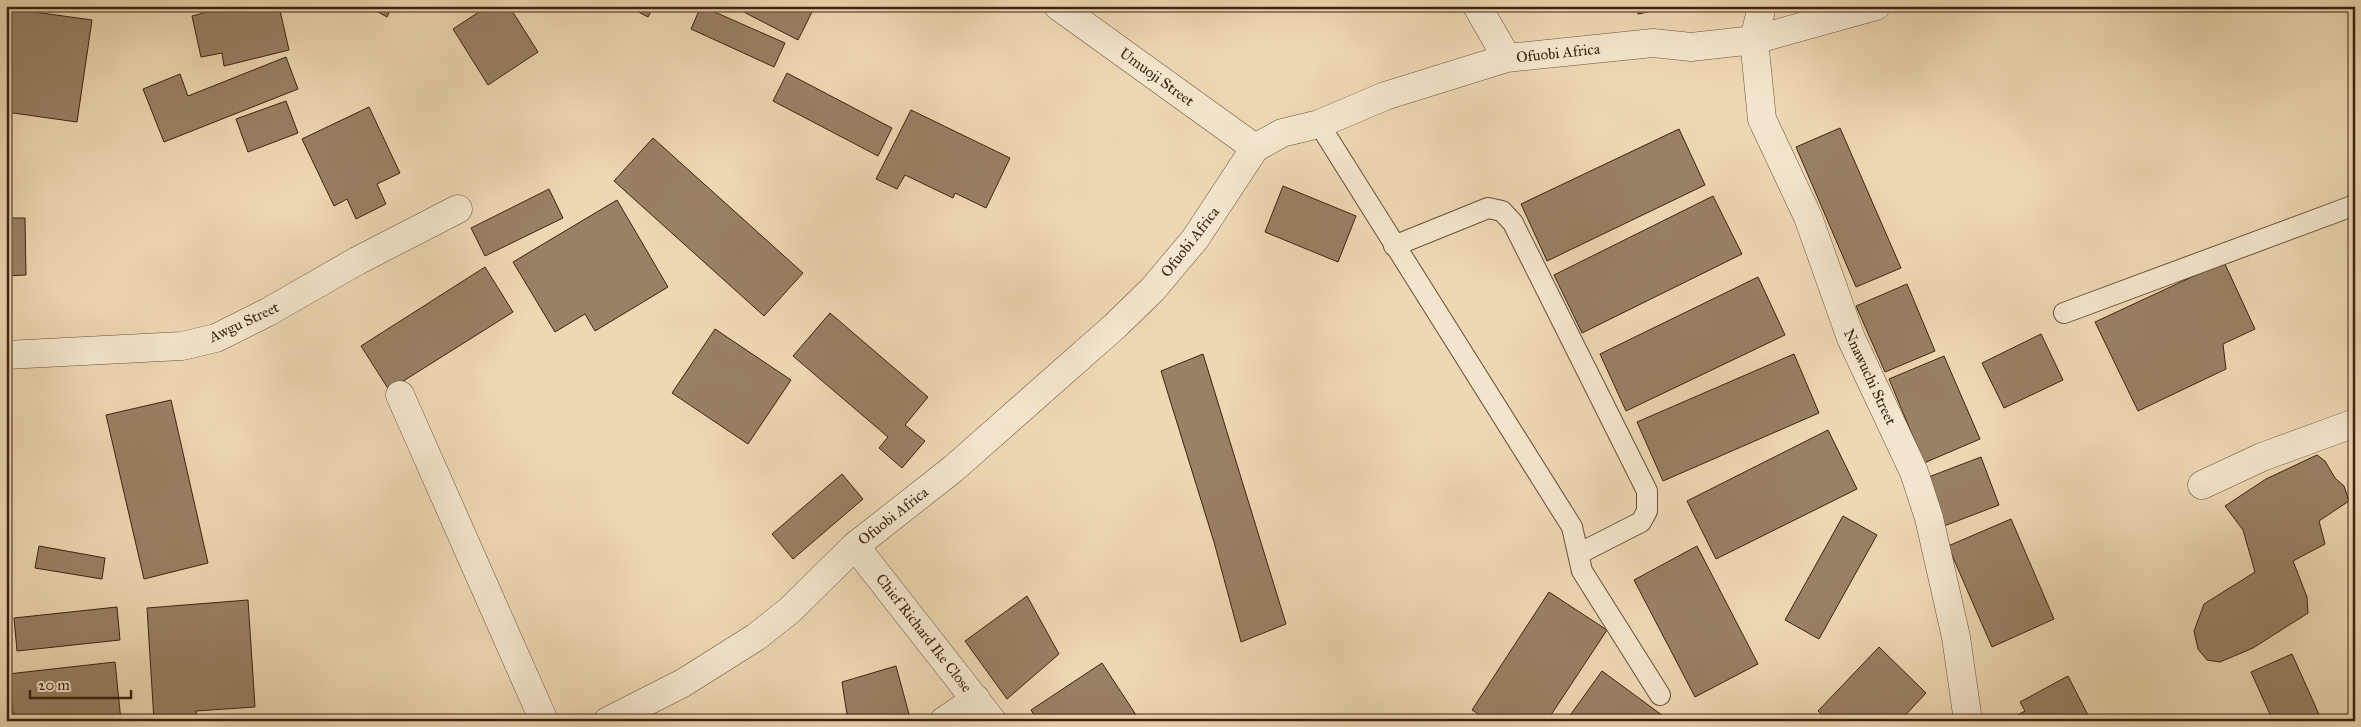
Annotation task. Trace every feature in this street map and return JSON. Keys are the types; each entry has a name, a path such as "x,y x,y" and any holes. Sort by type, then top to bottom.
{"street":[{"path":"1477,6 1507,58"},
{"name":"Nnawuchi Street","path":"1762,6 1754,40 1762,120 1808,217 1851,338 1914,472 1926,509 1956,637 1968,721"},
{"name":"Ofuobi Africa","path":"608,721 683,684 756,637 790,610 854,546 952,469 1115,326 1154,289 1200,232 1255,148 1282,132 1319,124 1384,96 1507,58 1653,43 1691,47 1754,40 1876,6"},
{"name":"Umuoji Street","path":"1070,9 1255,148"},
{"name":"Awgu Street","path":"6,355 182,346 216,338 268,312 358,261 458,209"},
{"path":"400,395 544,721"},
{"path":"2202,486 2262,457 2320,434 2355,423"},
{"name":"Chief Richard Ike Close","path":"854,546 992,721"},
{"path":"944,721 976,699"}],"lane":[{"path":"1319,124 1572,527 1582,572 1660,695"},
{"path":"2064,312 2355,205"},
{"path":"1394,246 1488,208 1502,211 1513,223 1647,491 1647,511 1641,522 1578,554"}],"building":[{"path":"214,6 279,6 289,50 224,66 222,53 201,57 192,16 215,10"},
{"path":"367,6 392,6 387,17"},
{"path":"488,6 509,6 538,52 488,85 453,29"},
{"path":"627,6 654,6 648,17"},
{"path":"701,6 785,43 774,67 691,29"},
{"path":"732,6 815,6 798,40"},
{"path":"1637,6 1668,6 1668,8 1638,14"},
{"path":"6,8 92,20 77,122 6,112"},
{"path":"286,57 298,89 164,142 143,89 180,74 188,96"},
{"path":"787,73 892,128 878,156 773,101"},
{"path":"286,101 298,133 248,152 236,119"},
{"path":"369,107 400,173 377,184 386,204 356,219 347,199 334,206 302,139"},
{"path":"911,110 1010,158 986,208 955,193 953,198 905,175 897,189 876,179"},
{"path":"1840,128 1901,268 1856,287 1796,147"},
{"path":"1679,129 1705,185 1547,261 1521,204"},
{"path":"653,138 803,273 764,316 614,181"},
{"path":"1283,186 1356,216 1338,262 1265,232"},
{"path":"549,189 563,218 485,256 471,228"},
{"path":"1713,196 1742,254 1582,333 1554,275"},
{"path":"617,200 668,287 595,331 585,314 555,332 513,262"},
{"path":"6,218 25,218 26,275 6,276"},
{"path":"2224,262 2255,329 2223,344 2226,369 2138,411 2095,322"},
{"path":"485,267 513,312 389,390 361,346"},
{"path":"1758,277 1785,335 1626,411 1600,354"},
{"path":"1907,284 1935,351 1885,372 1856,306"},
{"path":"830,313 928,397 905,425 925,441 902,468 879,448 888,437 793,356"},
{"path":"715,329 791,380 748,444 672,393"},
{"path":"2041,334 2063,380 2004,408 1982,363"},
{"path":"1203,354 1286,624 1241,642 1214,542 1161,371"},
{"path":"1794,354 1819,413 1663,481 1637,422"},
{"path":"1944,356 1980,439 1924,463 1889,379"},
{"path":"171,400 208,563 144,579 106,415"},
{"path":"1828,430 1857,489 1716,559 1687,501"},
{"path":"2317,455 2325,461 2335,478 2344,486 2349,501 2319,521 2325,544 2293,561 2307,597 2308,613 2253,648 2220,662 2207,660 2198,649 2194,631 2204,604 2255,572 2243,530 2225,506 2266,479"},
{"path":"1981,457 1999,505 1944,526 1926,478"},
{"path":"842,474 863,499 793,559 772,534"},
{"path":"1843,516 1877,535 1819,639 1785,620"},
{"path":"2011,519 2054,619 1992,647 1948,546"},
{"path":"39,546 105,558 102,579 35,568"},
{"path":"1697,546 1758,664 1695,697 1634,580"},
{"path":"1549,592 1607,630 1547,721 1489,721 1472,710"},
{"path":"1027,596 1059,654 1007,699 965,641"},
{"path":"248,600 255,707 196,711 197,721 154,721 147,608"},
{"path":"117,607 120,640 17,651 14,618"},
{"path":"1879,647 1926,693 1900,721 1828,721 1818,711"},
{"path":"2292,654 2322,721 2273,721 2251,672"},
{"path":"115,662 121,721 14,721 8,674"},
{"path":"1102,663 1140,721 1038,721 1031,710"},
{"path":"896,666 910,718 903,721 848,721 842,682"},
{"path":"1602,671 1670,721 1566,721"},
{"path":"2068,676 2091,721 2006,721 2025,711 2020,702"},
{"path":"2228,715 2231,721 2217,721"}]}
